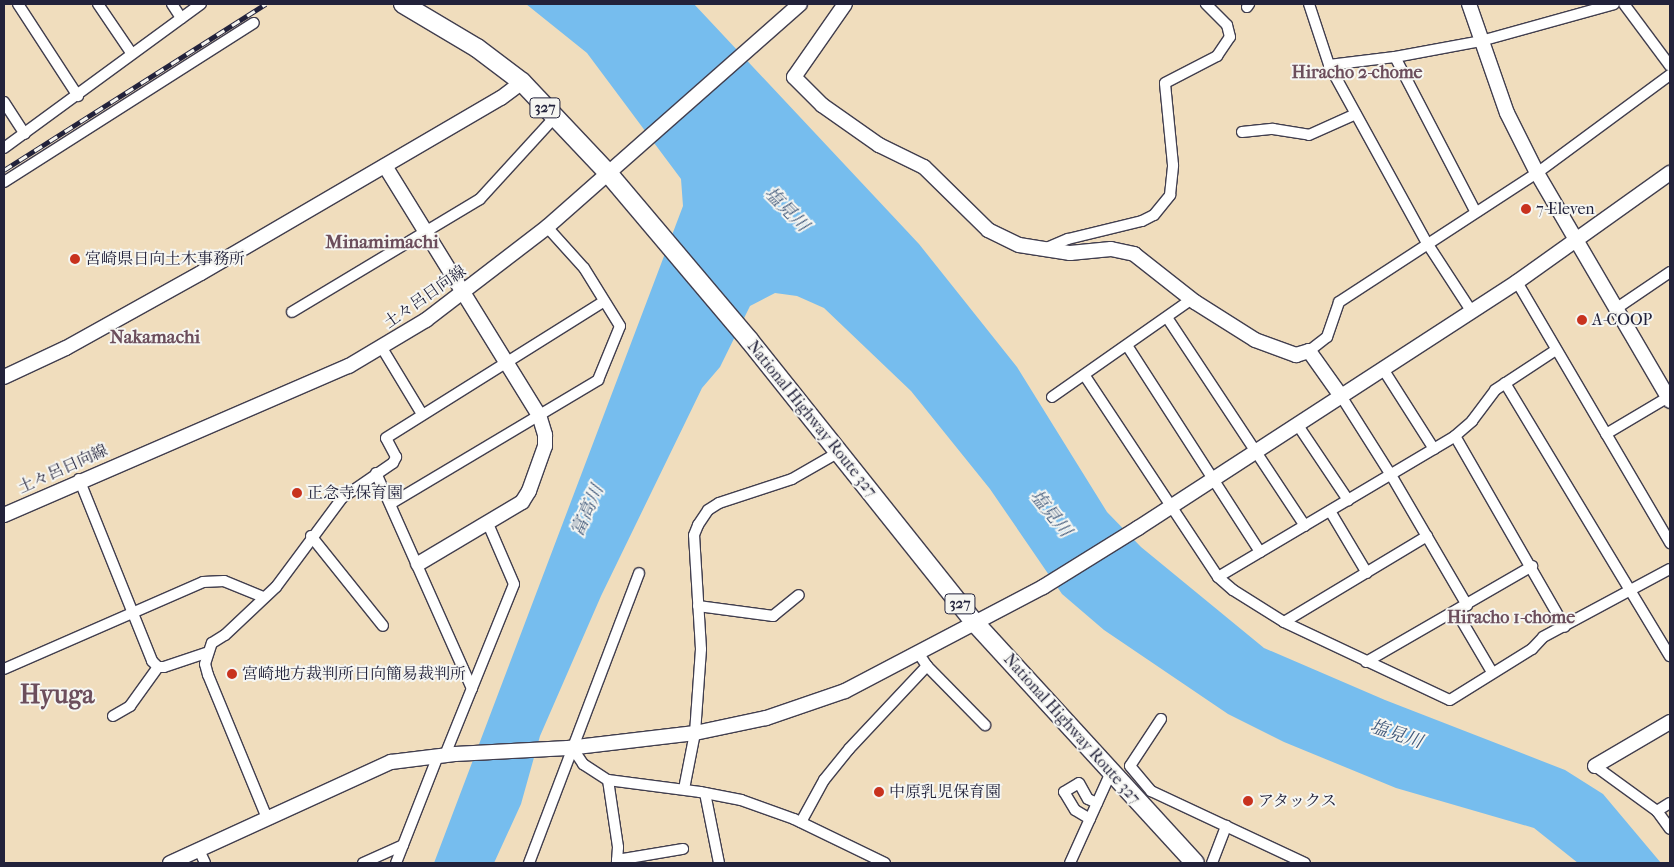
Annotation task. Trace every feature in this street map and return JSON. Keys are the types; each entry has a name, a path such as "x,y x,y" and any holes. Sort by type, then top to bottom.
{"highway":[{"name":"National Highway Route 327","path":"403,4 477,48 522,82 554,118 614,169 666,238 976,624 1195,863"}],"street":[{"path":"18,4 78,96"},
{"path":"98,4 132,54"},
{"path":"172,4 181,18"},
{"path":"4,148 78,96 200,4"},
{"name":"土々呂日向線","path":"4,514 79,479 317,380 382,348 463,294 547,227 800,4"},
{"path":"844,4 794,77 802,89 879,145 924,167 988,230 1019,245 1043,249 1070,253 1111,249 1134,254 1192,299 1255,340 1279,351 1296,355 1309,351 1327,337 1339,302 1474,211 1537,173 1670,75"},
{"path":"1043,249 1068,239 1142,221 1154,216 1170,195 1173,165 1165,83 1217,56 1230,37 1227,25 1206,4"},
{"path":"1309,4 1329,64 1427,243 1472,312"},
{"path":"1469,4 1507,113 1537,173 1670,398 1606,434"},
{"path":"1329,64 1395,57 1481,41 1614,4"},
{"path":"1624,4 1670,66"},
{"path":"4,182 254,23"},
{"path":"1395,57 1474,211"},
{"path":"4,377 66,348 167,292 501,98 522,82"},
{"path":"4,102 25,134"},
{"path":"1242,132 1273,129 1309,135 1356,114"},
{"path":"292,312 424,230 480,199 554,118"},
{"path":"385,166 539,415 545,435 545,446 529,491 522,502 418,564"},
{"path":"170,863 391,762 446,755 570,747 695,733 766,718 818,701 918,654 1043,587 1138,528 1472,312 1670,173"},
{"path":"392,504 598,380 620,326 584,268 547,227"},
{"path":"1617,308 1670,272"},
{"path":"1517,282 1670,544"},
{"path":"1052,397 1168,319 1192,299"},
{"path":"267,818 208,675 206,653 212,643 225,635 281,580 311,536 342,498 396,457 386,438 504,361 604,301"},
{"path":"1168,319 1305,526"},
{"path":"1128,347 1260,552"},
{"path":"382,348 422,414"},
{"path":"1218,577 1455,436 1472,421 1496,390 1556,350"},
{"path":"1309,351 1391,475 1467,604"},
{"path":"1383,369 1434,449"},
{"path":"1085,376 1218,577 1233,590 1284,622 1450,700 1492,672 1532,649 1543,637 1630,592 1670,568"},
{"path":"1505,383 1670,656"},
{"path":"1297,424 1348,500"},
{"path":"1455,436 1532,566 1565,627"},
{"path":"684,789 695,733 701,649 694,535 708,510 719,503 792,479 839,452"},
{"path":"376,473 392,504 472,689"},
{"path":"79,479 152,661 158,667"},
{"path":"1330,511 1367,573"},
{"path":"396,863 446,755 514,584 488,524"},
{"path":"311,536 383,626"},
{"path":"1284,622 1427,536"},
{"path":"1366,662 1532,566"},
{"path":"528,863 570,747 639,573"},
{"path":"4,669 132,611 214,580 236,585 263,597"},
{"path":"698,606 773,616 799,595"},
{"path":"1456,611 1492,672"},
{"path":"113,716 130,706 158,667 206,653"},
{"path":"918,654 927,666 985,725"},
{"path":"801,822 824,780 849,749 927,666"},
{"path":"1161,719 1130,766 1151,791 1305,863"},
{"path":"1670,722 1595,766 1656,811 1670,829"},
{"path":"570,747 583,764 608,780 684,789 741,800 801,822 885,863"},
{"path":"1070,863 1111,772"},
{"path":"608,780 617,861 683,849"},
{"path":"1090,818 1074,810 1064,792 1078,783 1088,799 1097,803"},
{"path":"705,793 719,863"},
{"path":"1656,811 1670,803"},
{"path":"1212,863 1226,826"},
{"path":"363,863 403,845"},
{"path":"199,850 204,863"}],"water":[{"path":"526,4 694,4 919,244 1017,367 1107,512 1141,547 1264,648 1385,700 1565,770 1603,794 1661,863 1578,863 1534,828 1396,788 1284,742 1228,714 1104,630 1062,594 990,489 911,391 824,308 797,296 775,293 750,306 720,367 702,388 601,596 540,736 521,804 494,863 434,863 683,206 681,179 587,53"}],"railway":[{"path":"4,170 266,4"}],"place":[{"name":"7-Eleven","path":"1526,209"},
{"name":"宮崎県日向土木事務所","path":"75,259"},
{"name":"A-COOP","path":"1582,320"},
{"name":"正念寺保育園","path":"297,493"},
{"name":"宮崎地方裁判所日向簡易裁判所","path":"232,674"},
{"name":"中原乳児保育園","path":"879,792"},
{"name":"アタックス","path":"1248,801"}],"district":[{"name":"Hiracho 2-chome","path":"1357,73"},
{"name":"Minamimachi","path":"382,243"},
{"name":"Nakamachi","path":"155,338"},
{"name":"Hiracho 1-chome","path":"1511,618"},
{"name":"Hyuga","path":"57,695"}],"water label":[{"name":"塩見川","path":"786,210"},
{"name":"富高川","path":"588,511"},
{"name":"塩見川","path":"1050,514"},
{"name":"塩見川","path":"1396,735"}]}
